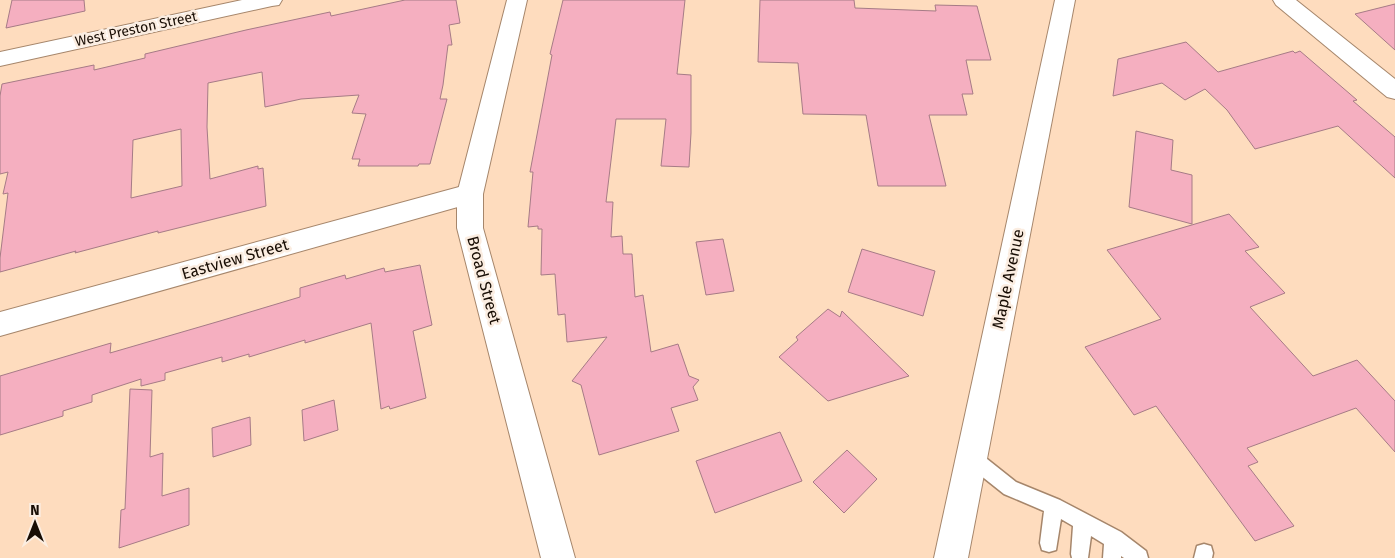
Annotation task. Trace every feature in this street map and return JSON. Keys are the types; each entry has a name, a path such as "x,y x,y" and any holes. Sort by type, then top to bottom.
{"main road":[{"name":"West Preston Street","path":"0,58 272,0"},
{"name":"Broad Street","path":"517,0 470,194 470,228 558,558"},
{"name":"Maple Avenue","path":"951,558 1065,0"},
{"path":"1283,0 1395,91"},
{"name":"Eastview Street","path":"0,324 470,194"}],"lane":[{"path":"972,457 1010,488 1054,506 1083,521 1114,538 1139,558"},
{"path":"1049,543 1054,506"},
{"path":"1080,554 1083,521"},
{"path":"1112,557 1114,538"}],"building":[{"path":"12,0 84,0 85,11 6,28"},
{"path":"405,0 456,0 460,23 449,25 452,45 448,45 440,99 447,99 430,164 419,164 418,166 358,166 360,159 352,159 366,114 352,113 359,95 301,99 265,107 262,72 208,83 207,127 210,179 258,166 258,169 263,168 266,206 158,233 158,231 75,253 76,251 0,272 8,193 3,194 8,172 0,174 0,96 2,84 94,65 94,70 145,58 145,54 246,30 330,12 331,16","holes":["181,129 182,186 131,198 133,140"]},
{"path":"563,0 685,0 677,74 691,75 689,167 661,166 666,119 616,119 606,202 613,202 611,237 622,236 623,254 632,254 635,297 643,295 651,352 678,344 689,376 699,380 693,387 698,400 671,408 679,431 599,455 581,385 572,381 607,337 567,342 565,314 558,315 555,274 541,275 542,229 538,229 538,226 528,227 533,172 530,172 552,55 550,54"},
{"path":"760,0 854,0 855,8 936,11 935,5 977,6 991,60 966,60 973,94 962,94 967,115 929,115 946,186 878,186 866,115 803,114 798,63 758,62"},
{"path":"1395,4 1395,50 1355,14"},
{"path":"1186,42 1218,72 1293,51 1295,53 1300,51 1357,100 1353,101 1395,137 1395,178 1338,126 1255,149 1227,110 1205,89 1185,100 1162,83 1113,96 1118,59"},
{"path":"1136,131 1173,140 1171,170 1192,175 1192,224 1129,207"},
{"path":"1229,214 1259,247 1245,251 1285,293 1250,307 1313,376 1357,360 1395,401 1395,452 1356,408 1247,448 1258,462 1248,466 1294,526 1255,541 1156,406 1134,415 1085,347 1161,319 1107,250"},
{"path":"723,239 734,291 706,295 696,242"},
{"path":"862,249 935,271 923,316 848,292"},
{"path":"420,265 432,325 413,331 426,398 390,409 389,406 381,409 371,323 305,343 305,340 249,357 249,354 222,362 222,357 165,373 165,380 141,386 141,379 92,395 92,402 63,411 63,416 0,435 0,376 111,343 110,353 220,321 300,297 300,288 345,275 346,279 384,268 385,272"},
{"path":"828,309 840,317 842,311 909,376 828,401 779,357 798,340 796,337"},
{"path":"130,389 152,390 150,457 163,453 162,496 189,488 189,525 119,548 121,510 125,509"},
{"path":"334,400 338,430 304,441 302,410"},
{"path":"250,417 251,445 213,457 212,428"},
{"path":"780,432 802,481 715,513 696,461"},
{"path":"847,450 877,479 844,513 813,482"}]}
